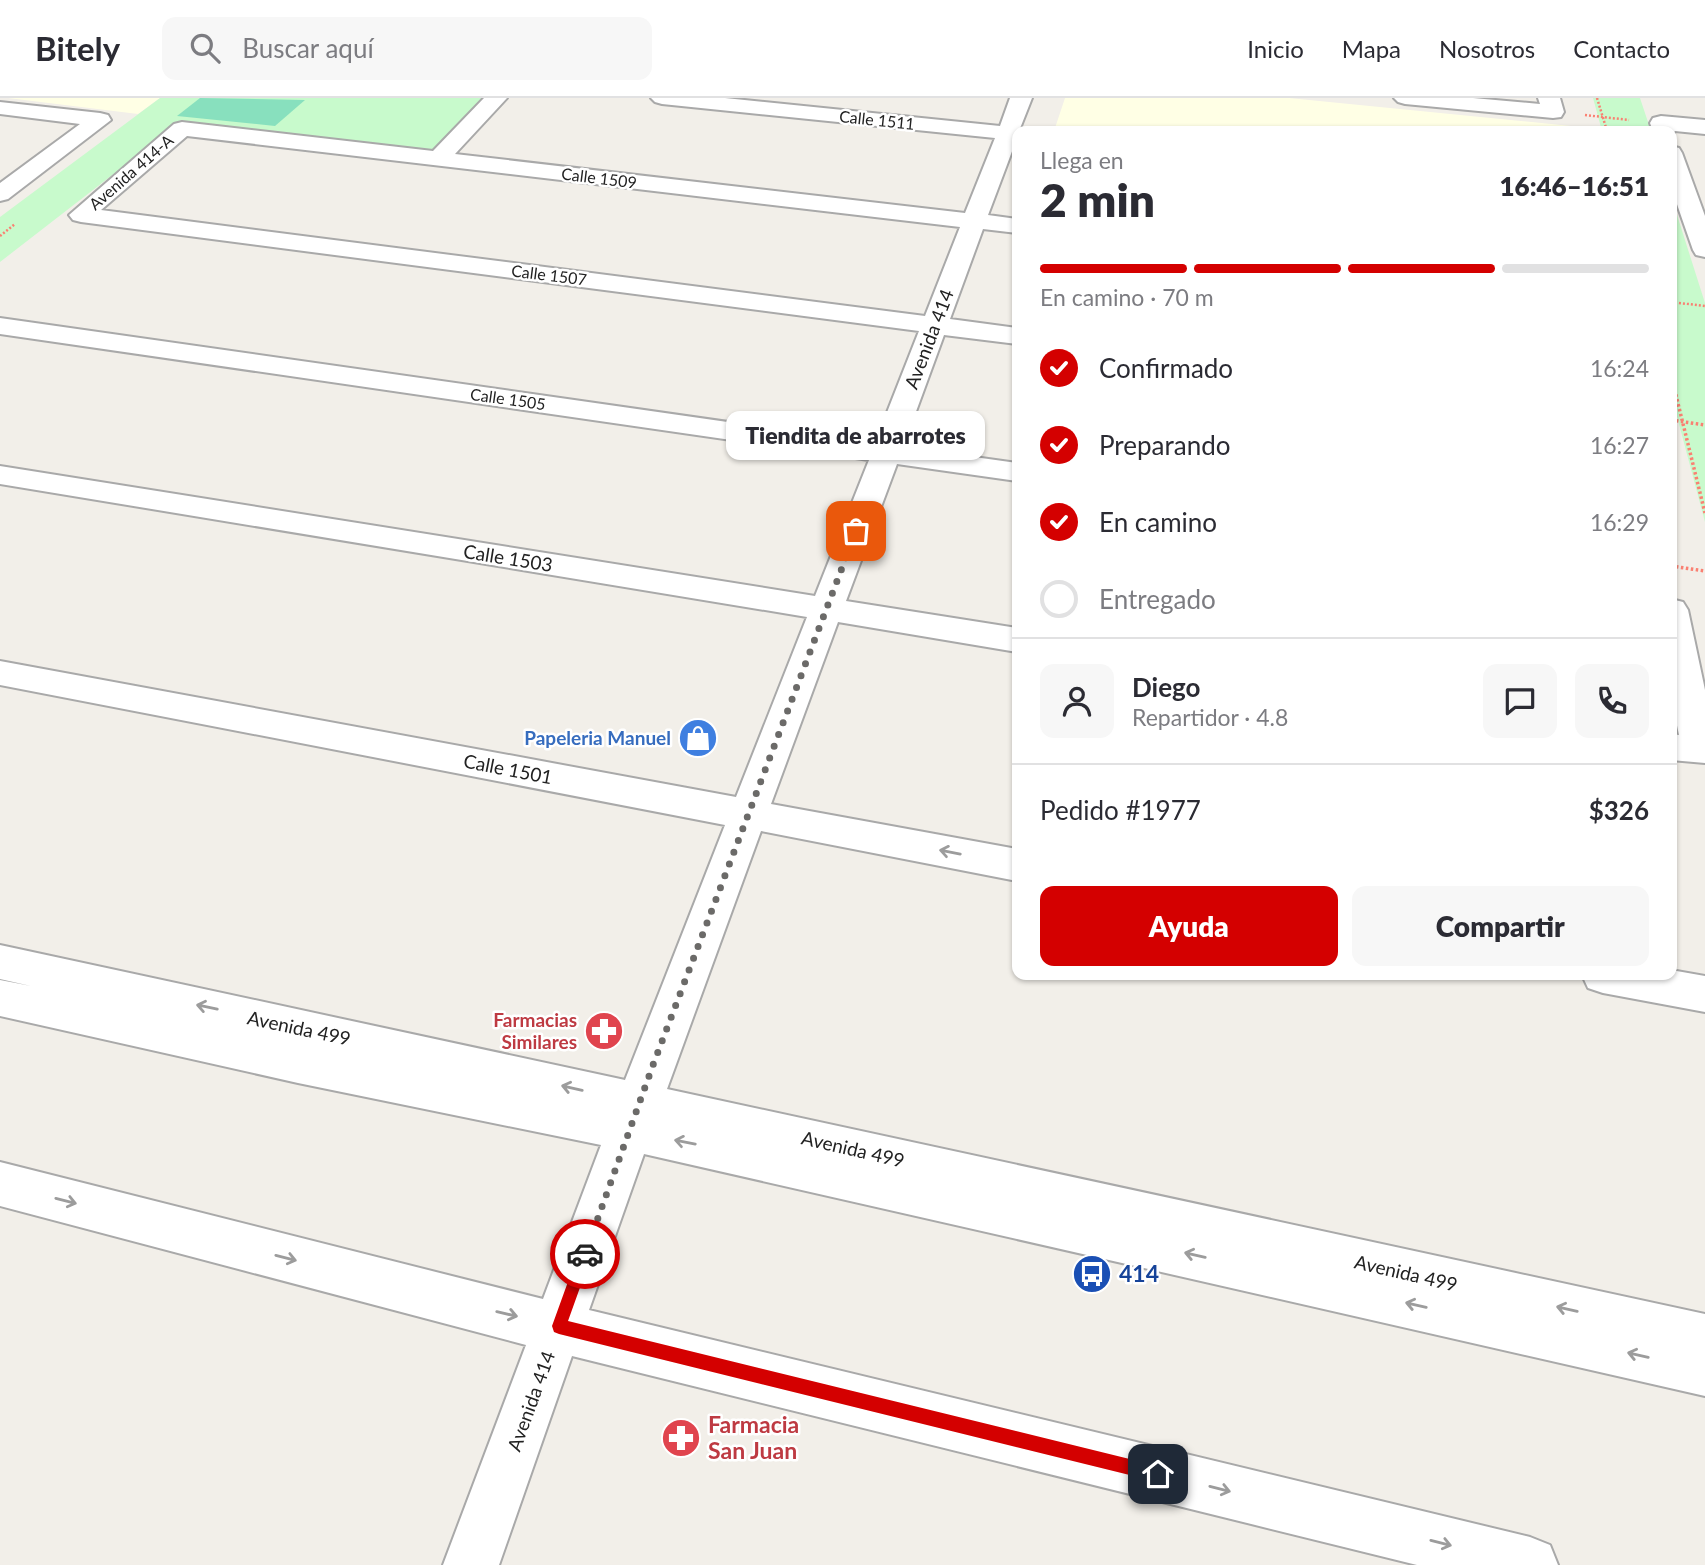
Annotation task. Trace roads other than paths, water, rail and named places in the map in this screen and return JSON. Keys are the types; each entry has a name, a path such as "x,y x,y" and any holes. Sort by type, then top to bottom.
{"street":[{"path":"438,159 496,98"},
{"name":"Calle 1511","path":"662,98 1008,133"},
{"name":"Avenida 414","path":"471,1565 634,1117 1021,98"},
{"path":"1405,98 1551,105"},
{"path":"0,108 100,120 0,194"},
{"path":"1677,127 1705,127"},
{"name":"Calle 1509","path":"181,129 1012,225"},
{"name":"Avenida 414-A","path":"81,215 181,129"},
{"path":"1677,165 1697,203 1705,250"},
{"name":"Calle 1507","path":"81,215 1012,335"},
{"name":"Calle 1505","path":"0,326 1012,471"},
{"name":"Calle 1503","path":"0,475 1012,639"},
{"path":"1677,670 1685,749"},
{"name":"Calle 1501","path":"0,673 1012,864"},
{"name":"Avenida 499","path":"0,962 634,1117 1705,1339"},
{"path":"1629,980 1705,994"},
{"path":"0,998 298,1063 634,1117 754,1156 1705,1370"},
{"path":"0,1184 458,1303 1530,1565"}],"place":[{"name":"Tiendita de abarrotes","path":"856,531"},
{"name":"Papeleria Manuel","path":"698,738"},
{"name":"Farmacias Similares","path":"604,1031"},
{"name":"414","path":"1092,1274"},
{"name":"Farmacia San Juan","path":"681,1438"}]}
